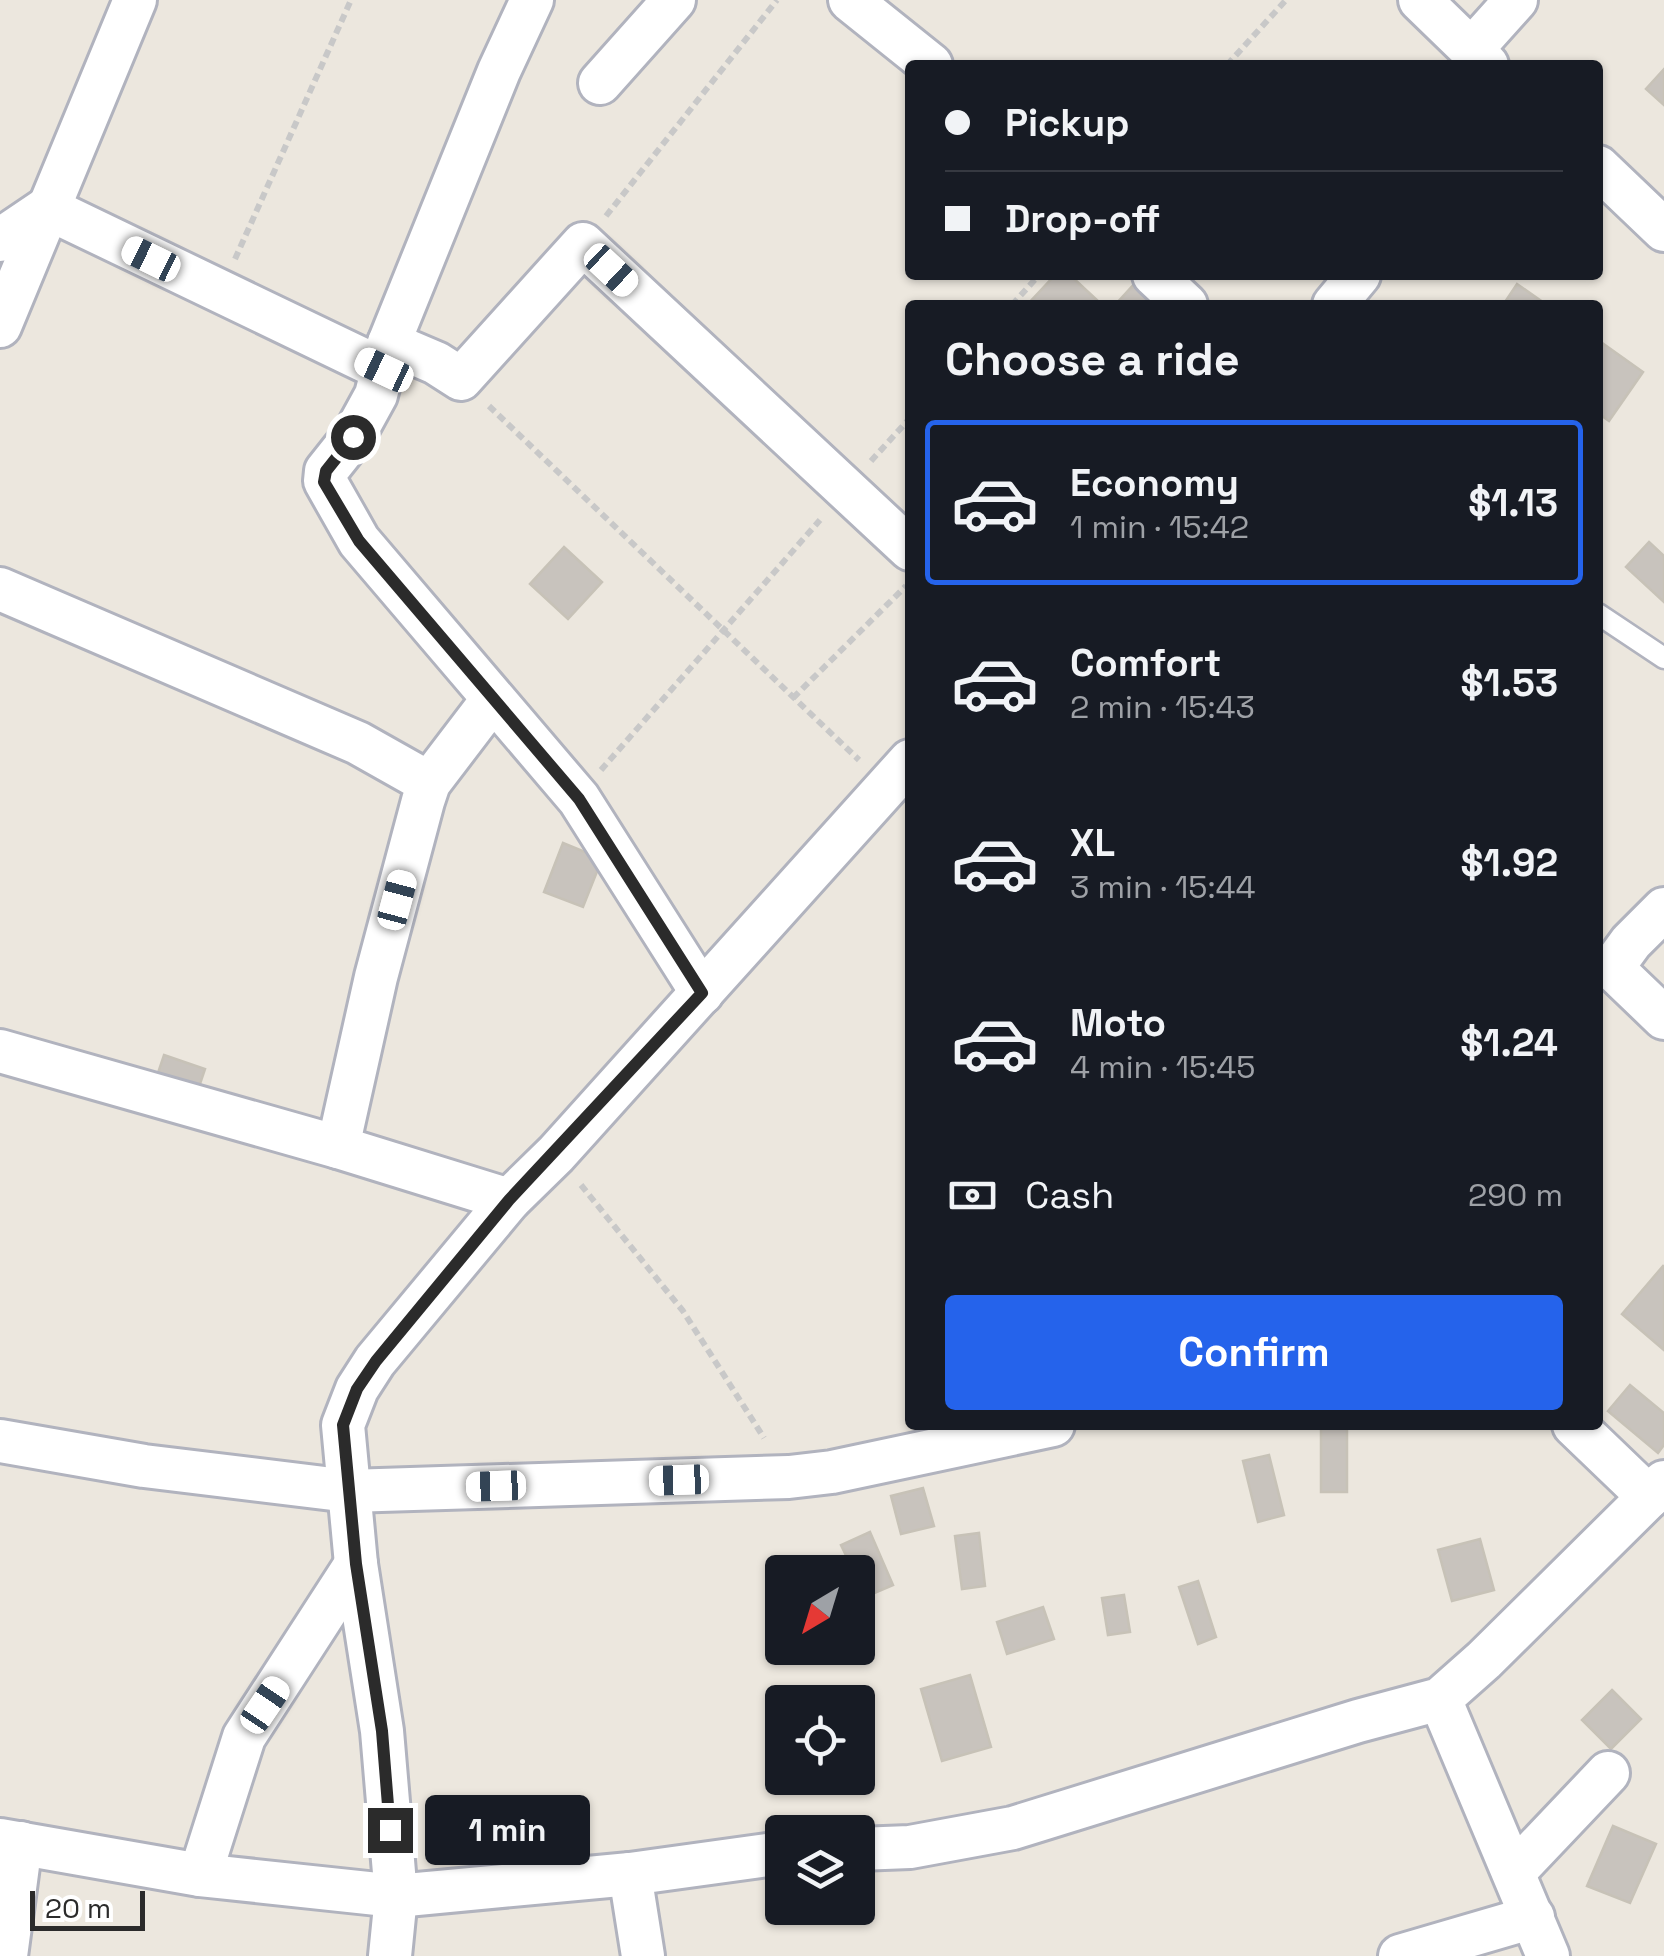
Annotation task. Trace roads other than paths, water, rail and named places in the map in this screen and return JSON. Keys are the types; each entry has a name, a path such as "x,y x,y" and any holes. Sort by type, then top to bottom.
{"street":[{"path":"0,326 135,0"},
{"path":"532,0 499,71 368,409 353,437 326,471 324,482 359,541 579,799 702,993"},
{"path":"600,84 674,0"},
{"path":"850,0 925,60"},
{"path":"1420,0 1480,57 1516,0"},
{"path":"1603,172 1664,230"},
{"path":"0,240 47,208"},
{"path":"47,208 220,293 387,356 436,363 461,378 583,244 905,544"},
{"path":"1159,280 1181,300"},
{"path":"1338,300 1355,280"},
{"path":"0,590 358,743 429,784"},
{"path":"338,1147 376,977 429,784 493,699"},
{"path":"390,1956 396,1896 382,1731 356,1564 343,1425 357,1389 509,1200 556,1154 902,774"},
{"path":"1664,909 1630,942 1605,976 1664,1018"},
{"path":"0,1051 509,1200"},
{"path":"0,1441 144,1466 349,1490 789,1477 832,1472 1029,1430"},
{"path":"875,1848 910,1847 1012,1828 1440,1699 1657,1489 1580,1430"},
{"path":"200,1875 244,1736 356,1564"},
{"path":"1400,1956 1540,1936 1440,1699"},
{"path":"1514,1872 1608,1773"},
{"path":"6,1956 10,1842 200,1875 396,1896 630,1874 765,1855"},
{"path":"630,1874 643,1956"}],"lane":[{"path":"1603,617 1664,658"}]}
